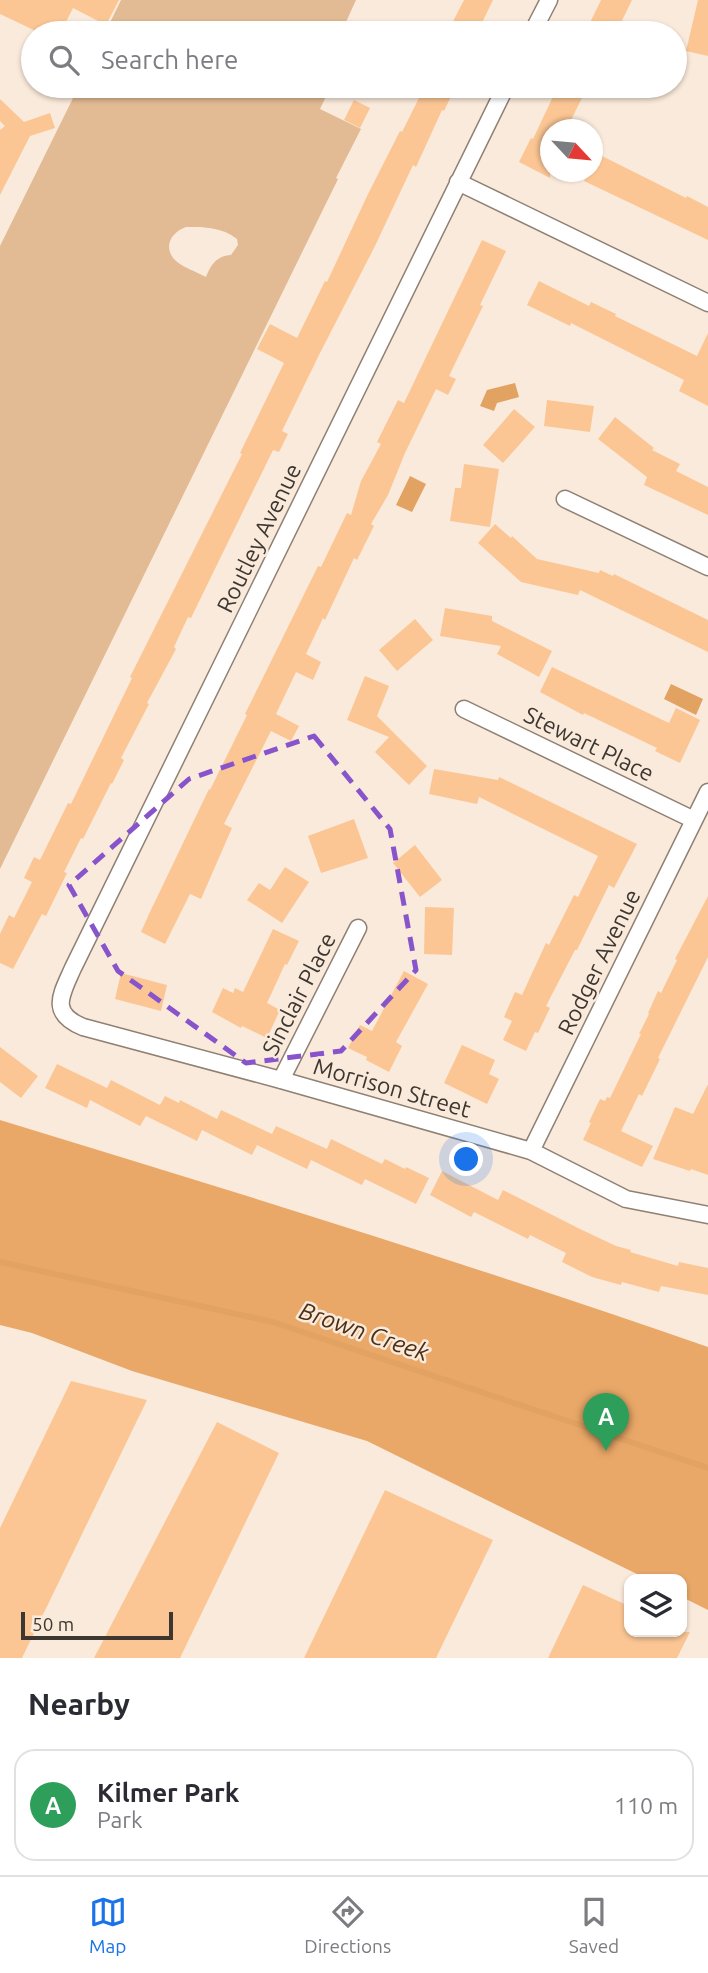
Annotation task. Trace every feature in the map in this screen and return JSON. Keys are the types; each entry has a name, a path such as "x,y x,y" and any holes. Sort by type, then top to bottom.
{"street":[{"path":"538,21 549,0"},
{"name":"Routley Avenue","path":"62,1012 61,996 68,979 500,98"},
{"path":"458,182 708,303"},
{"path":"565,499 708,568"},
{"name":"Stewart Place","path":"464,709 694,820"},
{"name":"Rodger Avenue","path":"531,1152 708,792"},
{"name":"Sinclair Place","path":"281,1080 358,928"},
{"name":"Morrison Street","path":"62,1012 83,1027 281,1080 531,1152 626,1199 708,1215"}],"highlighted area":[{"path":"314,736 390,829 416,970 341,1051 246,1063 118,971 69,885 189,779"}],"shaded area":[{"path":"121,0 356,0 346,21 111,21"},
{"path":"73,98 325,98 320,109 361,129 0,869 0,246","holes":["206,228 231,235 237,239 238,245 231,255 221,257 215,262 206,277 176,261 169,246 181,229"]},
{"path":"515,383 519,397 497,403 494,411 480,406 487,390"},
{"path":"410,476 426,484 412,512 396,505"},
{"path":"671,684 703,699 696,715 664,699"},
{"path":"0,1120 355,1230 708,1347 708,1610 687,1600 687,1574 637,1574 367,1441 132,1371 32,1333 0,1325"}],"building":[{"path":"0,0 119,0 108,21 98,21 73,8 66,21 21,21 21,24 0,14"},
{"path":"464,0 493,0 483,21 453,21"},
{"path":"601,0 632,0 622,21 591,21"},
{"path":"698,0 708,0 708,56 687,51"},
{"path":"419,98 450,98 416,167 413,165 282,431 288,434 279,452 273,450 191,618 188,617 174,647 176,649 121,758 124,760 64,872 67,873 46,916 42,914 13,969 0,963 0,934 9,915 14,918 32,882 24,878 34,857 40,860 68,803 71,804 132,678 130,677 242,454 240,453 284,363 257,349 270,324 297,338 400,131 402,132"},
{"path":"552,98 582,98 572,119 542,119"},
{"path":"0,99 24,122 50,113 55,128 30,136 0,195 0,130 5,126 0,121"},
{"path":"354,100 370,108 360,128 344,120"},
{"path":"540,124 540,173 519,162 531,138 533,139"},
{"path":"603,156 686,198 687,196 708,207 708,240 586,182 603,182"},
{"path":"482,240 506,251 449,376 456,379 448,395 436,389 388,495 371,524 374,526 357,560 354,558 325,620 323,618 306,654 321,662 313,680 296,672 276,714 299,726 291,741 271,731 224,824 232,828 201,899 190,894 165,944 141,932 149,914 318,566 321,567 347,513 351,515 361,481 381,444 377,442 398,400 404,403"},
{"path":"539,281 589,306 591,302 697,356 708,333 708,406 679,391 684,380 571,323 570,326 527,305"},
{"path":"547,400 594,406 590,432 544,426"},
{"path":"514,409 535,427 503,463 483,445"},
{"path":"615,417 654,448 652,450 680,464 676,471 708,487 708,515 644,485 647,477 598,439"},
{"path":"464,464 499,469 490,527 450,521 455,488 461,488"},
{"path":"495,524 537,559 599,573 600,570 613,576 614,574 708,620 708,652 580,590 578,595 521,582 478,543"},
{"path":"445,608 492,616 492,621 552,651 539,677 497,654 501,646 440,636"},
{"path":"415,619 433,640 397,671 379,650"},
{"path":"552,667 669,723 676,708 700,720 680,763 655,751 657,748 584,713 583,715 540,692"},
{"path":"365,676 389,686 377,716 427,766 409,785 375,752 389,737 347,720"},
{"path":"434,769 498,780 499,777 637,844 614,888 609,885 546,1006 550,1008 538,1033 535,1032 526,1051 503,1040 512,1021 504,1017 515,992 522,995 546,943 549,945 574,895 578,897 598,856 479,797 477,804 429,794"},
{"path":"354,819 368,858 321,873 308,836"},
{"path":"415,845 442,880 420,897 393,863"},
{"path":"285,867 309,882 282,923 247,900 259,883 270,890"},
{"path":"708,896 708,957 642,1096 639,1094 621,1131 653,1146 642,1167 583,1140 600,1099 605,1101 607,1097 610,1098 658,991 661,993 677,960 675,959"},
{"path":"425,907 454,908 452,955 424,954"},
{"path":"273,929 299,941 267,1003 280,1010 267,1038 212,1012 223,988 233,993 235,988 243,992"},
{"path":"404,971 428,984 396,1042 402,1046 389,1072 348,1048 360,1025 372,1031"},
{"path":"121,973 167,985 161,1011 115,999"},
{"path":"462,1045 495,1060 489,1074 499,1079 487,1104 444,1083"},
{"path":"0,1047 38,1076 21,1098 0,1082"},
{"path":"57,1064 107,1088 111,1080 160,1105 165,1096 179,1103 180,1100 217,1119 221,1110 272,1134 276,1126 327,1149 331,1139 382,1164 385,1159 429,1178 416,1204 365,1179 362,1185 311,1160 307,1169 257,1145 252,1155 202,1130 197,1141 146,1116 140,1126 90,1100 87,1108 45,1088"},
{"path":"708,1084 708,1175 653,1159 675,1107 693,1114"},
{"path":"442,1171 498,1200 503,1190 616,1246 631,1250 630,1252 678,1266 679,1262 708,1268 708,1295 661,1286 659,1292 592,1277 562,1262 566,1253 530,1235 528,1239 474,1212 471,1217 430,1195"},
{"path":"71,1381 147,1400 22,1658 0,1658 0,1528"},
{"path":"217,1422 279,1453 180,1658 94,1658"},
{"path":"385,1490 493,1540 436,1658 304,1658"},
{"path":"583,1585 624,1604 624,1637 687,1637 687,1632 690,1632 677,1658 548,1658"}],"waterway":[{"name":"Brown Creek","path":"0,1262 273,1322 708,1468"}],"place":[{"name":"Kilmer Park","path":"606,1451"}]}
